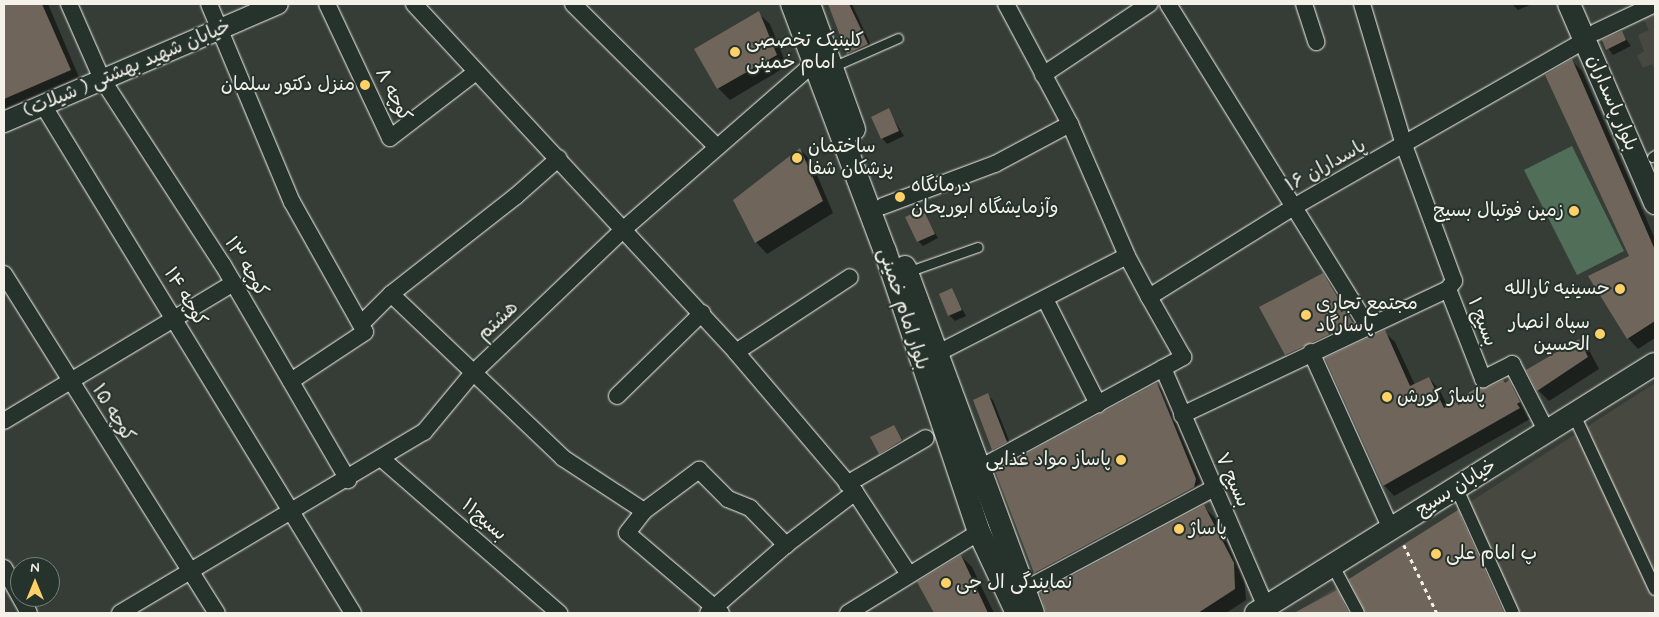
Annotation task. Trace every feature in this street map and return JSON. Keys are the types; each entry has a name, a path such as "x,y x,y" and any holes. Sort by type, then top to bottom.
{"main road":[{"name":"بلوار امام خمینی","path":"792,4 822,66 883,206 938,353 978,469 978,532 1016,613"},
{"name":"بلوار امام خمینی","path":"809,4 822,66 885,251 979,501 1024,590 1033,613"},
{"name":"بلوار پاسداران","path":"1569,4 1591,36 1654,159"},
{"name":"بلوار پاسداران","path":"1583,4 1591,36 1655,203"},
{"name":"خیابان بسیج","path":"1261,610 1333,566 1397,537 1456,487 1655,364"}],"street":[{"name":"کوچه ۱۳","path":"69,4 102,80 234,283 348,480"},
{"path":"209,4 292,202 365,332 291,381"},
{"name":"خیابان شهید بهشتی ( شیلات)","path":"4,122 278,4"},
{"name":"کوچه ۸","path":"327,4 390,138 476,72"},
{"path":"414,4 625,228 736,352 851,488 908,573"},
{"path":"573,4 716,146"},
{"path":"978,469 1183,357 1127,256 1070,124 1006,4"},
{"path":"1043,74 1149,4"},
{"path":"1168,4 1292,208 1368,326"},
{"path":"1304,4 1316,42"},
{"path":"1362,4 1404,145 1454,282 1448,289"},
{"name":"پاسداران ۱۶","path":"1149,297 1292,208 1591,36 1655,4"},
{"name":"هشتم","path":"120,613 290,511 348,480 424,432 472,374 625,228 716,146 822,66"},
{"name":"کوچه ۱۴","path":"43,105 175,318 353,613"},
{"path":"883,206 995,164 1070,124"},
{"path":"361,324 391,294 516,196 559,158"},
{"path":"938,353 1127,256"},
{"name":"کوچه ۱۵","path":"4,274 189,572 217,613"},
{"path":"736,352 850,277"},
{"path":"4,421 234,283"},
{"name":"بسیج ۱","path":"1182,415 1311,352 1448,289 1483,379 1512,364 1547,432"},
{"path":"391,294 472,374 563,458 644,511"},
{"path":"1045,299 1098,404"},
{"path":"617,396 702,313"},
{"path":"1311,352 1397,537"},
{"name":"بسیج ۷","path":"1163,368 1214,488 1261,610"},
{"path":"1574,415 1655,590"},
{"path":"786,545 750,508 728,499 699,470 644,511 627,533 715,611 851,488 926,438"},
{"name":"بسیج۱۱","path":"382,459 559,613"},
{"path":"1456,487 1513,613"},
{"path":"1024,590 1214,488"},
{"path":"848,613 908,573 978,532"},
{"path":"1333,566 1358,613"},
{"path":"4,568 29,613"}],"lane":[{"path":"822,66 898,38"},
{"path":"907,272 978,247"}],"path":[{"path":"1397,537 1438,613"}],"shaded area":[{"path":"1655,12 1655,70 1652,64 1643,68 1637,56 1644,51 1638,35 1649,30 1643,18"},
{"path":"1655,383 1655,613 1295,613 1377,562"}],"green space":[{"name":"زمین فوتبال بسیج","path":"1572,146 1624,251 1577,275 1524,170"}],"building":[{"path":"4,4 42,4 71,70 4,99"},
{"path":"828,4 849,4 868,44 847,54"},
{"name":"کلینیک تخصصی امام خمینی","path":"759,11 777,55 717,89 694,49"},
{"path":"1622,31 1626,40 1606,50 1602,40"},
{"path":"1572,59 1655,250 1655,321 1627,339 1588,276 1629,256 1545,75"},
{"path":"889,108 899,131 881,139 871,117"},
{"path":"800,148 823,201 755,243 733,200"},
{"path":"923,209 935,234 917,242 905,217"},
{"name":"مجتمع تجاری پاسارگاد","path":"1323,273 1353,323 1285,355 1259,307"},
{"path":"952,288 962,310 948,316 939,294"},
{"name":"پاساژ کورش","path":"1385,330 1410,386 1429,377 1444,408 1478,387 1487,388 1503,380 1505,383 1509,380 1520,402 1517,404 1520,408 1383,486 1325,358"},
{"path":"1579,339 1588,357 1537,391 1526,370"},
{"name":"پاساز مواد غذایی","path":"1157,383 1196,479 1194,487 1034,573 995,471"},
{"path":"988,393 1007,442 992,450 973,400"},
{"path":"894,425 902,440 879,454 870,437"},
{"name":"پاساژ","path":"1204,505 1234,563 1235,589 1198,613 1046,613 1040,593"},
{"name":"پ امام علی","path":"1458,510 1504,613 1366,613 1349,579"},
{"name":"نمایندگی ال جی","path":"961,555 988,613 934,613 917,582"},
{"path":"1337,590 1349,613 1294,613"}],"place":[{"name":"کلینیک تخصصی امام خمینی","path":"735,52"},
{"name":"منزل دکتور سلمان","path":"365,85"},
{"name":"ساختمان پزشکان شفا","path":"797,158"},
{"name":"درمانگاه وآزمایشگاه ابوریحان","path":"900,197"},
{"name":"زمین فوتبال بسیج","path":"1574,211"},
{"name":"حسینیه ثارالله","path":"1620,289"},
{"name":"مجتمع تجاری پاسارگاد","path":"1306,315"},
{"name":"سپاه انصار الحسین","path":"1600,334"},
{"name":"پاساژ کورش","path":"1387,397"},
{"name":"پاساز مواد غذایی","path":"1121,460"},
{"name":"پاساژ","path":"1179,529"},
{"name":"پ امام علی","path":"1436,554"},
{"name":"نمایندگی ال جی","path":"946,583"}]}
